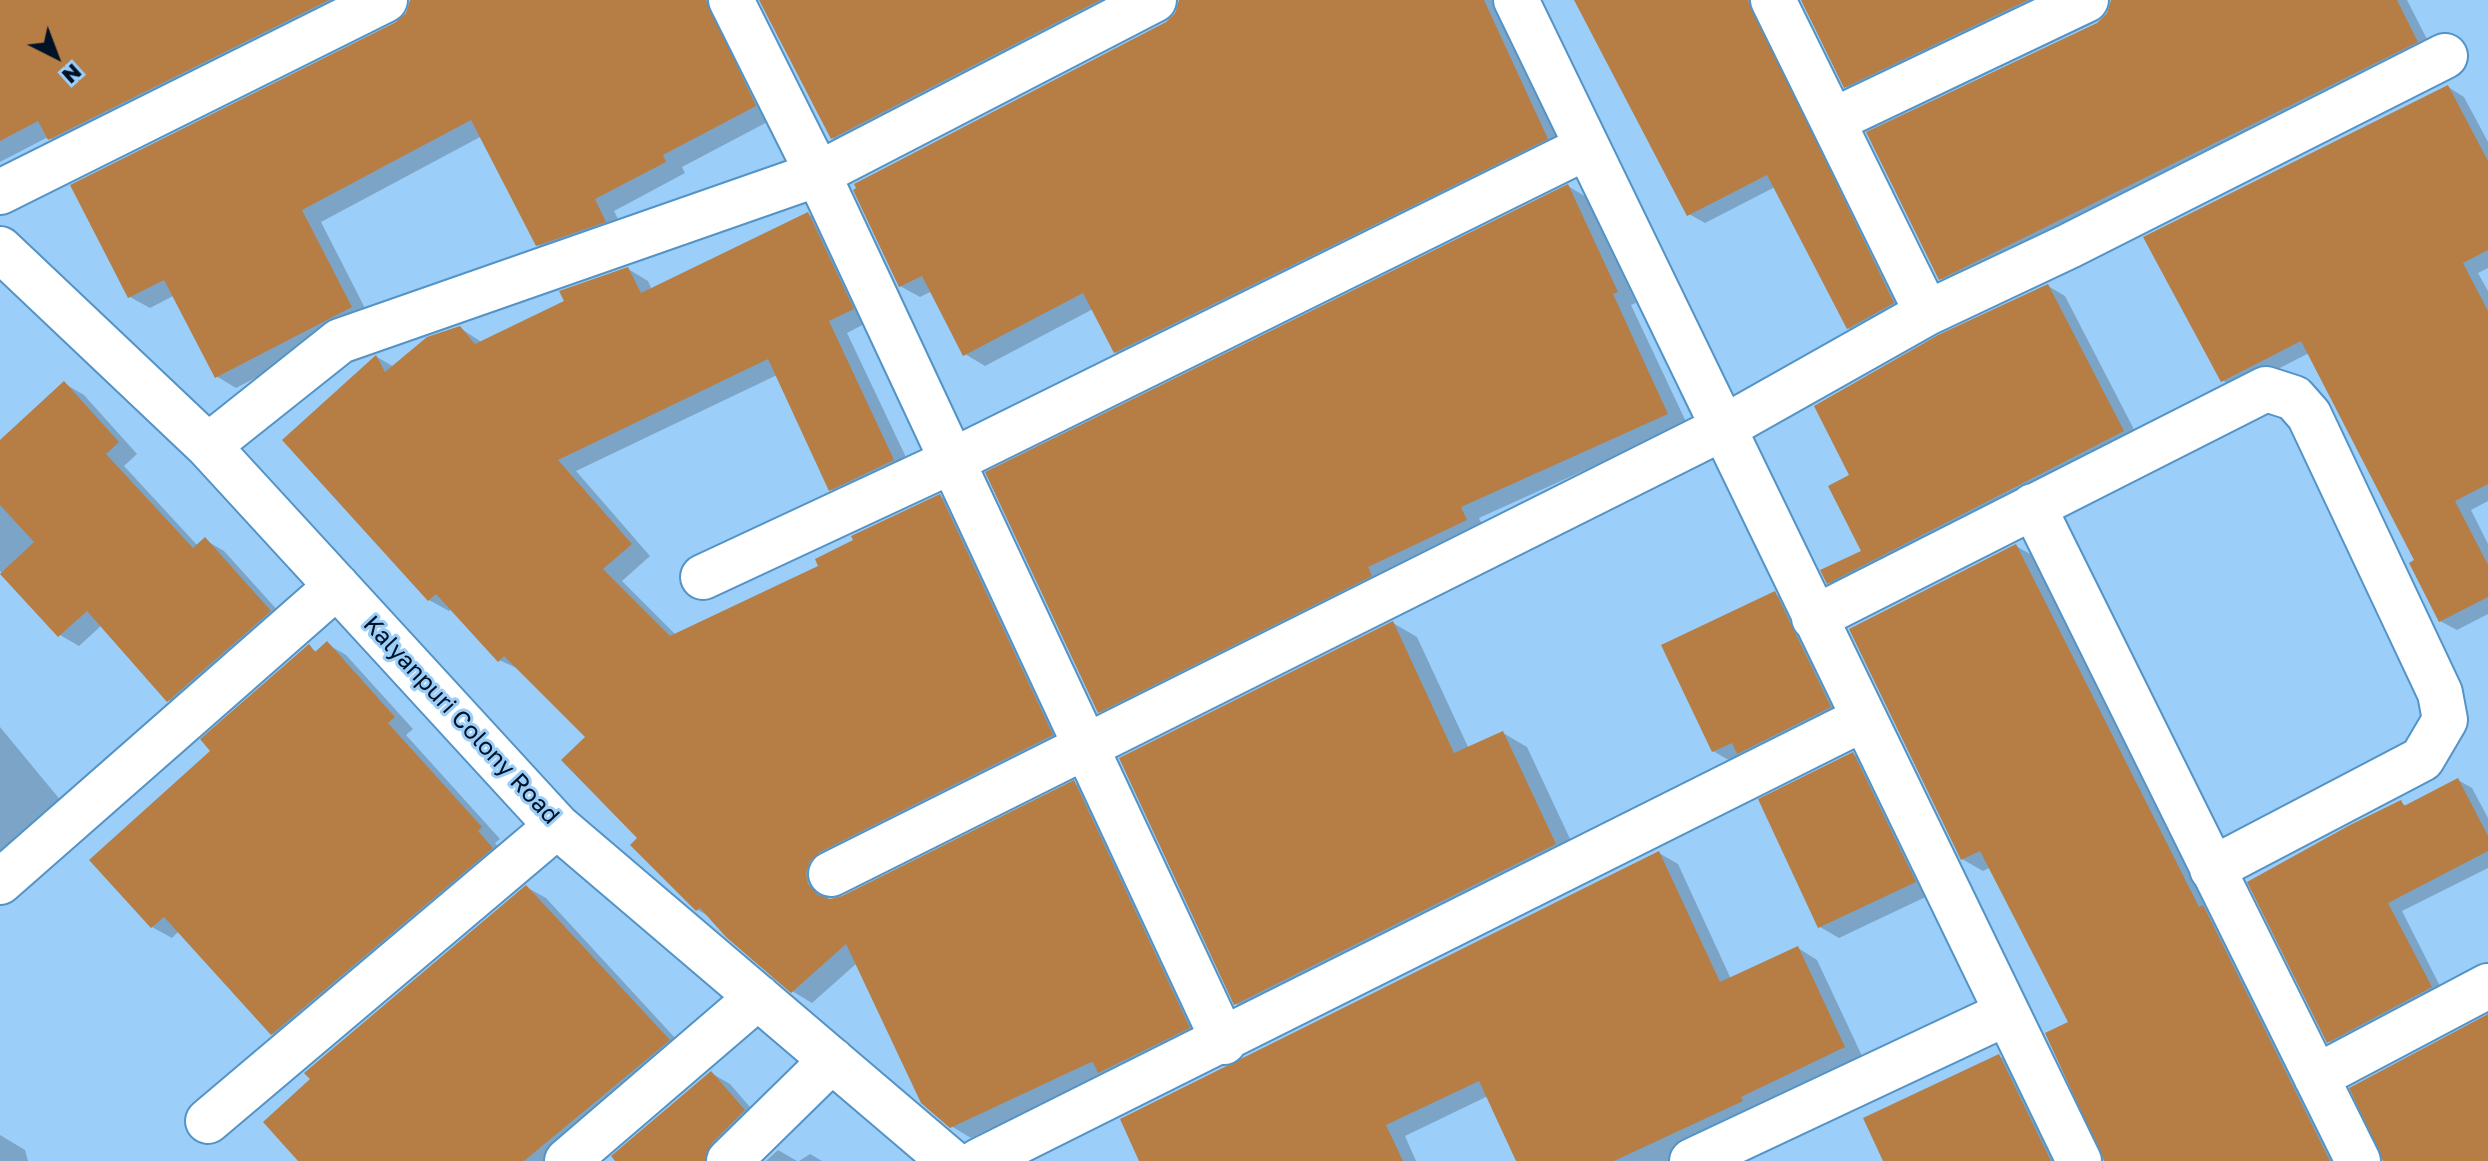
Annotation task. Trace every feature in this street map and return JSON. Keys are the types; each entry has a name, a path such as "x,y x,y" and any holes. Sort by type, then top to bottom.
{"street":[{"path":"0,192 385,0"},
{"path":"731,0 818,174 1224,1042"},
{"path":"208,446 340,341 818,174 1154,0"},
{"path":"1516,0 1585,148 2079,1161"},
{"path":"1773,0 1927,313"},
{"path":"1834,120 2086,0"},
{"path":"831,874 1723,428 1927,313 2069,246 2445,56"},
{"path":"703,577 952,461 1585,148"},
{"name":"Kalyanpuri Colony Road","path":"0,249 208,446 557,826 950,1161"},
{"path":"1814,618 2266,389 2294,398 2309,415 2440,693 2445,720 2422,759 2212,869"},
{"path":"2033,506 2358,1161"},
{"path":"0,882 337,586"},
{"path":"979,1161 1224,1042 1863,719"},
{"path":"208,1121 557,826"},
{"path":"2316,1077 2488,986"},
{"path":"567,1161 758,997"},
{"path":"1692,1161 2007,1013"},
{"path":"729,1161 832,1060"}],"building":[{"path":"0,0 329,0 48,140 38,121 0,141"},
{"path":"410,0 706,0 756,106 663,155 666,162 595,199 606,222 536,246 471,120 302,210 352,307 215,378 164,280 128,298 70,185 396,22 406,13"},
{"path":"759,0 1100,0 831,139"},
{"path":"1179,0 1484,0 1548,139 1114,353 1083,293 963,356 922,276 899,287 853,190 856,188 854,184 1166,22 1175,13"},
{"path":"1574,0 1748,0 1894,303 1847,329 1767,175 1687,216"},
{"path":"1801,0 2028,0 1844,88"},
{"path":"2111,0 2397,0 2418,42 1939,280 1866,132 2097,23 2107,13"},
{"path":"2448,85 2488,161 2488,250 2463,263 2488,311 2488,484 2455,501 2488,565 2488,597 2439,622 2409,563 2414,560 2301,341 2221,382 2143,237"},
{"path":"1568,184 1618,292 1613,294 1668,414 1461,507 1467,520 1368,567 1372,576 1098,713 985,472"},
{"path":"808,212 854,309 829,321 894,460 829,491 768,359 558,460 632,544 603,569 670,636 818,566 815,559 853,540 851,536 940,494 1053,735 820,852 810,861 806,873 808,884 818,895 830,899 842,896 1074,780 1190,1028 1098,1073 1093,1062 1089,1063 950,1128 921,1103 846,944 791,993 726,937 700,908 696,911 630,845 637,838 561,760 585,737 504,656 498,662 436,594 428,601 282,440 376,355 385,372 427,337 460,326 475,344 564,301 559,291 628,267 641,293"},
{"path":"2048,284 2124,431 1827,584 1820,570 1861,551 1828,486 1849,475 1814,406 1938,335"},
{"path":"64,381 119,442 106,454 193,548 205,537 271,611 167,702 87,611 58,637 0,574 34,542 0,505 0,440"},
{"path":"2016,544 2199,907 2203,905 2330,1161 2104,1161 2045,1033 2068,1022 1980,851 1961,860 1849,629"},
{"path":"1775,591 1831,707 1737,754 1732,743 1712,752 1661,645"},
{"path":"1393,621 1454,753 1503,731 1556,844 1234,1005 1119,758"},
{"path":"327,641 395,717 388,723 482,827 478,831 493,848 271,1035 164,917 151,928 89,860 210,751 200,739 309,644 315,652"},
{"path":"1853,752 1916,882 1818,928 1758,799"},
{"path":"2458,778 2488,836 2488,851 2388,903 2432,987 2327,1043 2247,882 2350,825 2401,800 2404,806"},
{"path":"1659,851 1720,982 1798,946 1845,1047 1741,1097 1743,1101 1614,1161 1516,1161 1479,1081 1386,1125 1403,1161 1139,1161 1120,1119"},
{"path":"526,885 670,1040 524,1161 298,1161 263,1122 310,1079 304,1073"},
{"path":"2488,1014 2488,1161 2383,1161 2349,1088"},
{"path":"1999,1054 2051,1161 1883,1161 1863,1118"},
{"path":"711,1071 745,1110 712,1143 705,1161 615,1161 611,1156"}]}
